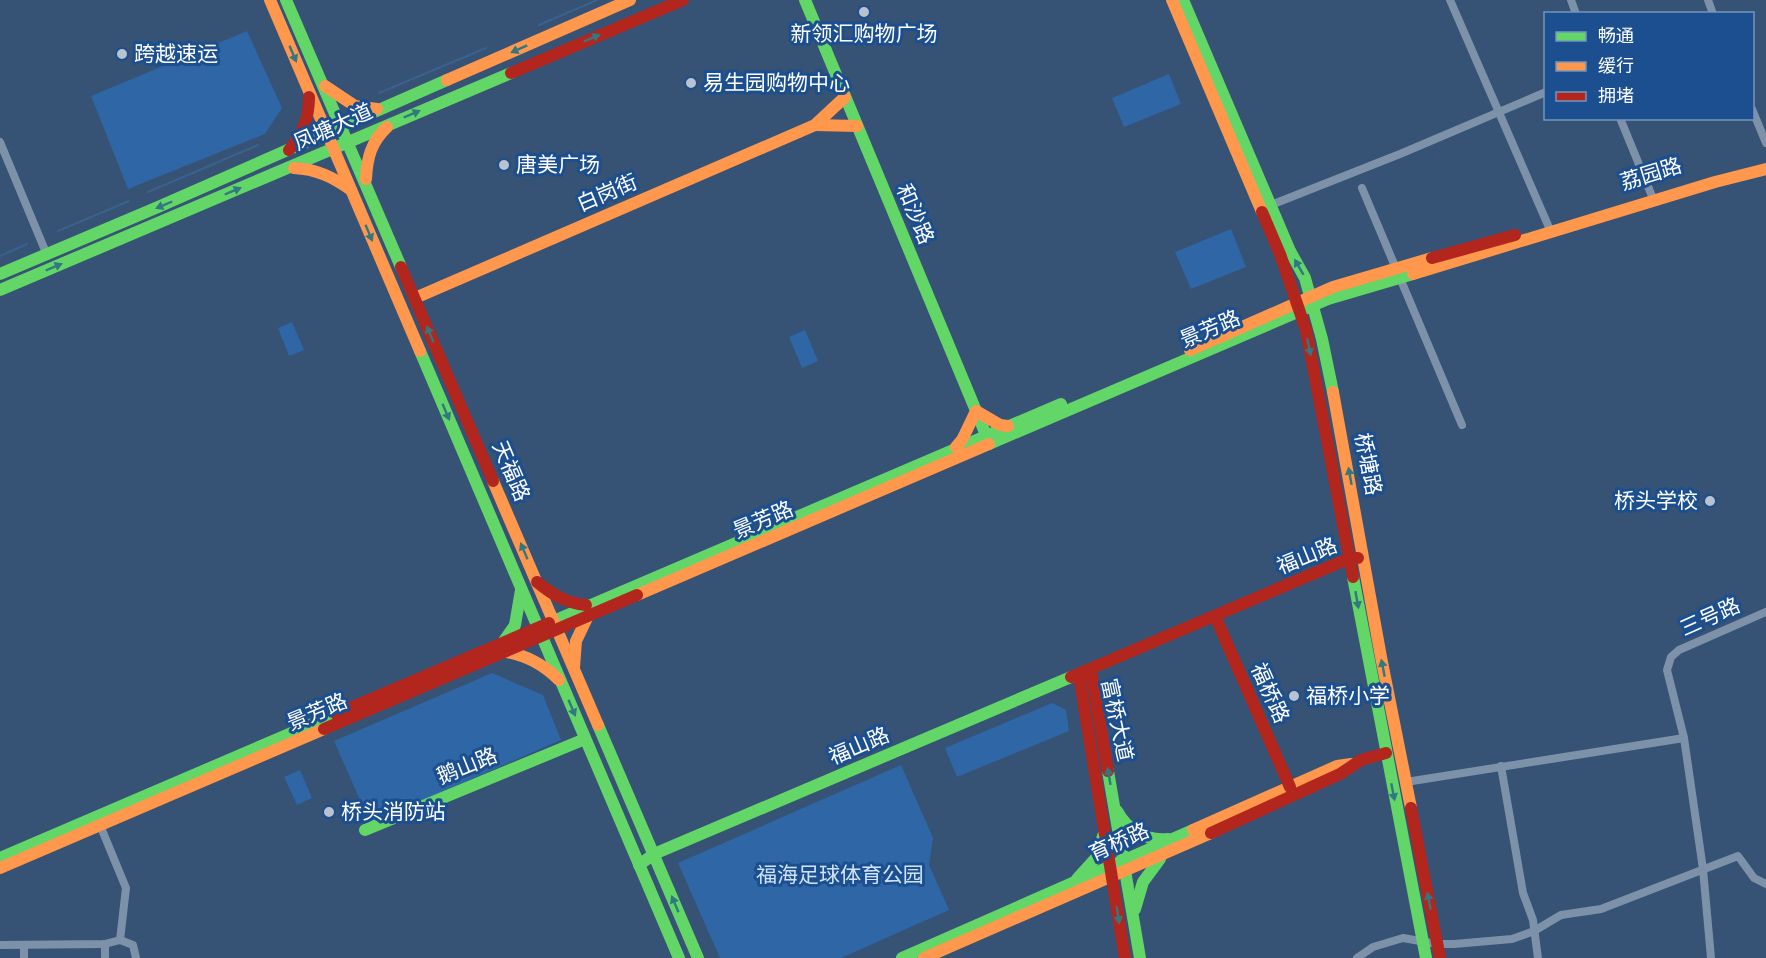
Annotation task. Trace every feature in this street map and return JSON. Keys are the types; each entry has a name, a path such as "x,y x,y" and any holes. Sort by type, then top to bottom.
{"street":[{"name":"天福路","path":"270,0 679,958"},
{"name":"天福路","path":"286,0 698,958"},
{"name":"凤塘大道","path":"0,274 286,153 630,0"},
{"name":"凤塘大道","path":"0,290 683,0"},
{"name":"和沙路","path":"805,0 988,439"},
{"name":"桥塘路","path":"1172,0 1246,169 1299,307 1316,380 1426,958"},
{"name":"桥塘路","path":"1183,0 1313,301 1342,431 1381,657 1440,958"},
{"path":"1450,0 1549,229"},
{"path":"323,85 348,104 358,108 376,109 390,106"},
{"path":"286,153 303,129 309,108 309,92"},
{"path":"1272,207 1312,188 1400,154 1544,92"},
{"path":"815,125 845,97"},
{"path":"1754,115 1766,143"},
{"path":"1621,120 1653,198"},
{"path":"366,184 367,160 370,150 375,140 393,122"},
{"path":"815,125 857,126"},
{"name":"白岗街","path":"414,298 815,125"},
{"path":"0,142 47,255"},
{"name":"荔园路","path":"1549,229 1766,161"},
{"path":"289,168 321,171 351,190"},
{"name":"荔园路","path":"1653,198 1766,169"},
{"path":"1362,188 1462,425"},
{"name":"景芳路","path":"589,611 1313,301 1336,296 1398,273 1549,229"},
{"name":"景芳路","path":"0,858 540,633 954,449 988,439 1008,426 1299,307"},
{"path":"954,449 962,440 976,411 1000,425 1008,426"},
{"name":"福山路","path":"639,865 1216,619 1365,558"},
{"path":"537,582 558,599 589,611 576,635 573,650 574,668"},
{"path":"521,590 515,625 504,648 539,662 560,681"},
{"name":"三号路","path":"1684,738 1668,670 1671,657 1679,650 1766,612"},
{"name":"福桥路","path":"1216,619 1290,787"},
{"name":"景芳路","path":"0,868 504,648"},
{"name":"富桥大道","path":"1086,676 1113,802 1140,958"},
{"name":"富桥大道","path":"1086,676 1104,829 1125,958"},
{"path":"1406,782 1684,738 1703,869 1711,958"},
{"name":"鹅山路","path":"365,830 585,739"},
{"name":"育桥路","path":"902,958 1070,885 1165,854 1340,774 1361,759 1386,753"},
{"name":"育桥路","path":"1124,867 1178,837 1337,765 1351,764"},
{"path":"1501,766 1523,893 1533,920 1538,958"},
{"path":"1113,802 1122,820 1134,832 1152,839 1178,837"},
{"path":"100,825 126,888 120,940"},
{"path":"1070,885 1096,858 1101,847 1104,829"},
{"path":"1133,920 1140,887 1150,869 1165,854"},
{"path":"1358,958 1373,947 1403,938 1437,944 1512,939 1534,931 1561,915 1601,909 1738,856 1754,878 1766,884"},
{"name":"育桥路","path":"924,958 1111,872"},
{"path":"0,945 105,944 120,940 133,945 136,958"},
{"path":"105,944 105,958"},
{"path":"24,945 24,958"}],"green space":[{"path":"247,31 282,108 265,134 128,189 91,96"},
{"path":"1169,74 1181,104 1124,127 1112,98"},
{"path":"1231,229 1246,267 1191,289 1175,252"},
{"path":"292,322 304,350 289,356 278,328"},
{"path":"805,330 818,361 802,368 789,337"},
{"path":"492,673 543,695 561,740 370,823 334,741"},
{"path":"1052,703 1066,710 1069,731 957,777 945,748"},
{"name":"福海足球体育公园","path":"901,765 933,838 929,865 949,910 841,958 720,958 678,863"},
{"path":"300,770 312,798 297,805 284,777"}],"waterway":[{"path":"539,25 597,0"},
{"path":"379,93 486,48"},
{"path":"148,192 258,145"},
{"path":"58,231 129,201"},
{"path":"0,256 27,244"}],"traffic: fast":[{"path":"286,0 401,267"},
{"path":"805,0 989,442"},
{"path":"1183,0 1290,251 1305,278 1322,339 1333,392"},
{"path":"0,290 511,73"},
{"path":"0,274 447,80"},
{"path":"989,444 1328,299 1413,274"},
{"path":"420,351 679,958"},
{"path":"549,623 1061,404"},
{"path":"1353,577 1426,958"},
{"path":"502,644 515,625 521,590"},
{"path":"639,865 654,854 1071,677"},
{"path":"0,858 336,714"},
{"path":"598,725 698,958"},
{"path":"365,830 585,739"},
{"path":"1108,771 1140,958"},
{"path":"1117,811 1126,824 1138,833 1152,838 1168,839"},
{"path":"902,958 1193,830"},
{"path":"1077,879 1096,858 1103,836"},
{"path":"1135,909 1143,882 1160,859"}],"traffic: slow":[{"path":"270,0 420,351"},
{"path":"447,80 630,0"},
{"path":"1172,0 1262,212"},
{"path":"325,86 355,106 377,109"},
{"path":"415,298 815,125 845,97"},
{"path":"815,125 857,126"},
{"path":"366,179 371,151 377,138 387,127"},
{"path":"294,168 324,174 351,190"},
{"path":"1413,274 1715,182 1766,169"},
{"path":"1190,350 1333,287 1432,258"},
{"path":"1333,392 1411,808"},
{"path":"956,447 962,440 976,411 1000,425 1008,426"},
{"path":"637,595 989,444"},
{"path":"493,481 598,725"},
{"path":"574,667 576,641 587,618"},
{"path":"507,652 535,662 559,680"},
{"path":"0,868 324,729"},
{"path":"1193,830 1337,766 1351,764"},
{"path":"924,958 1211,833"}],"traffic: jam":[{"path":"511,73 683,0"},
{"path":"289,150 304,126 309,97"},
{"path":"1262,212 1280,254 1306,330 1353,577"},
{"path":"1432,258 1515,235"},
{"path":"401,267 493,481"},
{"path":"1071,677 1350,558 1358,558"},
{"path":"537,582 560,598 586,605"},
{"path":"324,729 637,595"},
{"path":"1215,616 1290,787"},
{"path":"336,714 549,623"},
{"path":"1108,771 1092,676 1084,671 1080,681 1125,958"},
{"path":"1211,833 1340,774 1361,760 1386,753"},
{"path":"1411,808 1440,958"}],"place":[{"name":"新领汇购物广场","path":"864,12"},
{"name":"跨越速运","path":"122,54"},
{"name":"易生园购物中心","path":"691,83"},
{"name":"唐美广场","path":"504,165"},
{"name":"桥头学校","path":"1710,501"},
{"name":"福桥小学","path":"1294,696"},
{"name":"桥头消防站","path":"329,812"}]}
